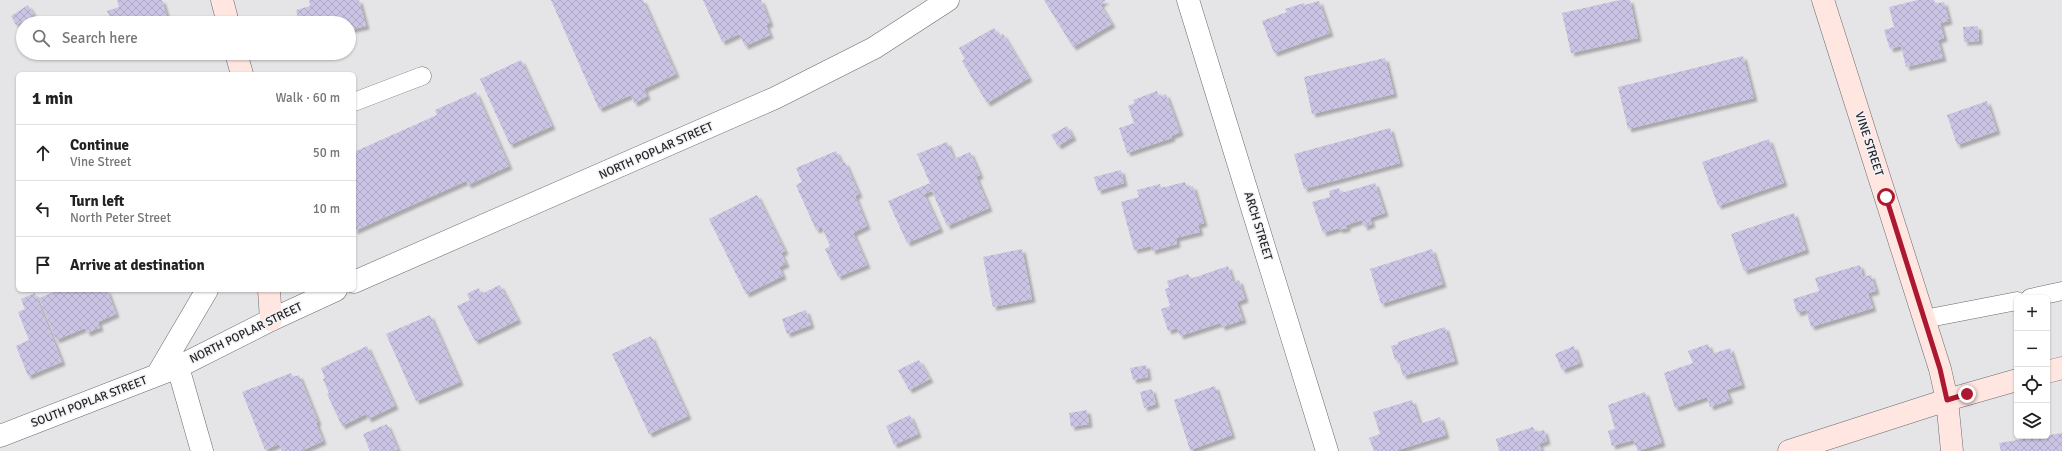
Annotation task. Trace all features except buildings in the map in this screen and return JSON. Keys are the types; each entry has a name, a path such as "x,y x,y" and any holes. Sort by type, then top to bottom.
{"street":[{"path":"222,0 226,16"},
{"name":"NORTH POPLAR STREET","path":"356,281 771,100 874,48 948,0"},
{"name":"ARCH STREET","path":"1188,0 1327,451"},
{"name":"VINE STREET","path":"1823,0 1940,369 1947,400 1952,451"},
{"path":"238,60 241,72"},
{"path":"157,375 206,292"},
{"path":"269,292 272,320"},
{"name":"NORTH POPLAR STREET","path":"178,367 332,292"},
{"path":"178,367 202,451"},
{"name":"SOUTH POPLAR STREET","path":"0,436 178,367"},
{"path":"2050,371 2062,368"},
{"path":"1789,451 1947,400 2014,381"}],"lane":[{"path":"356,101 422,76"},
{"path":"2044,295 2062,291"},
{"path":"1924,319 2014,302"}],"route":[{"path":"1886,197 1940,369 1947,400 1967,394"}]}
